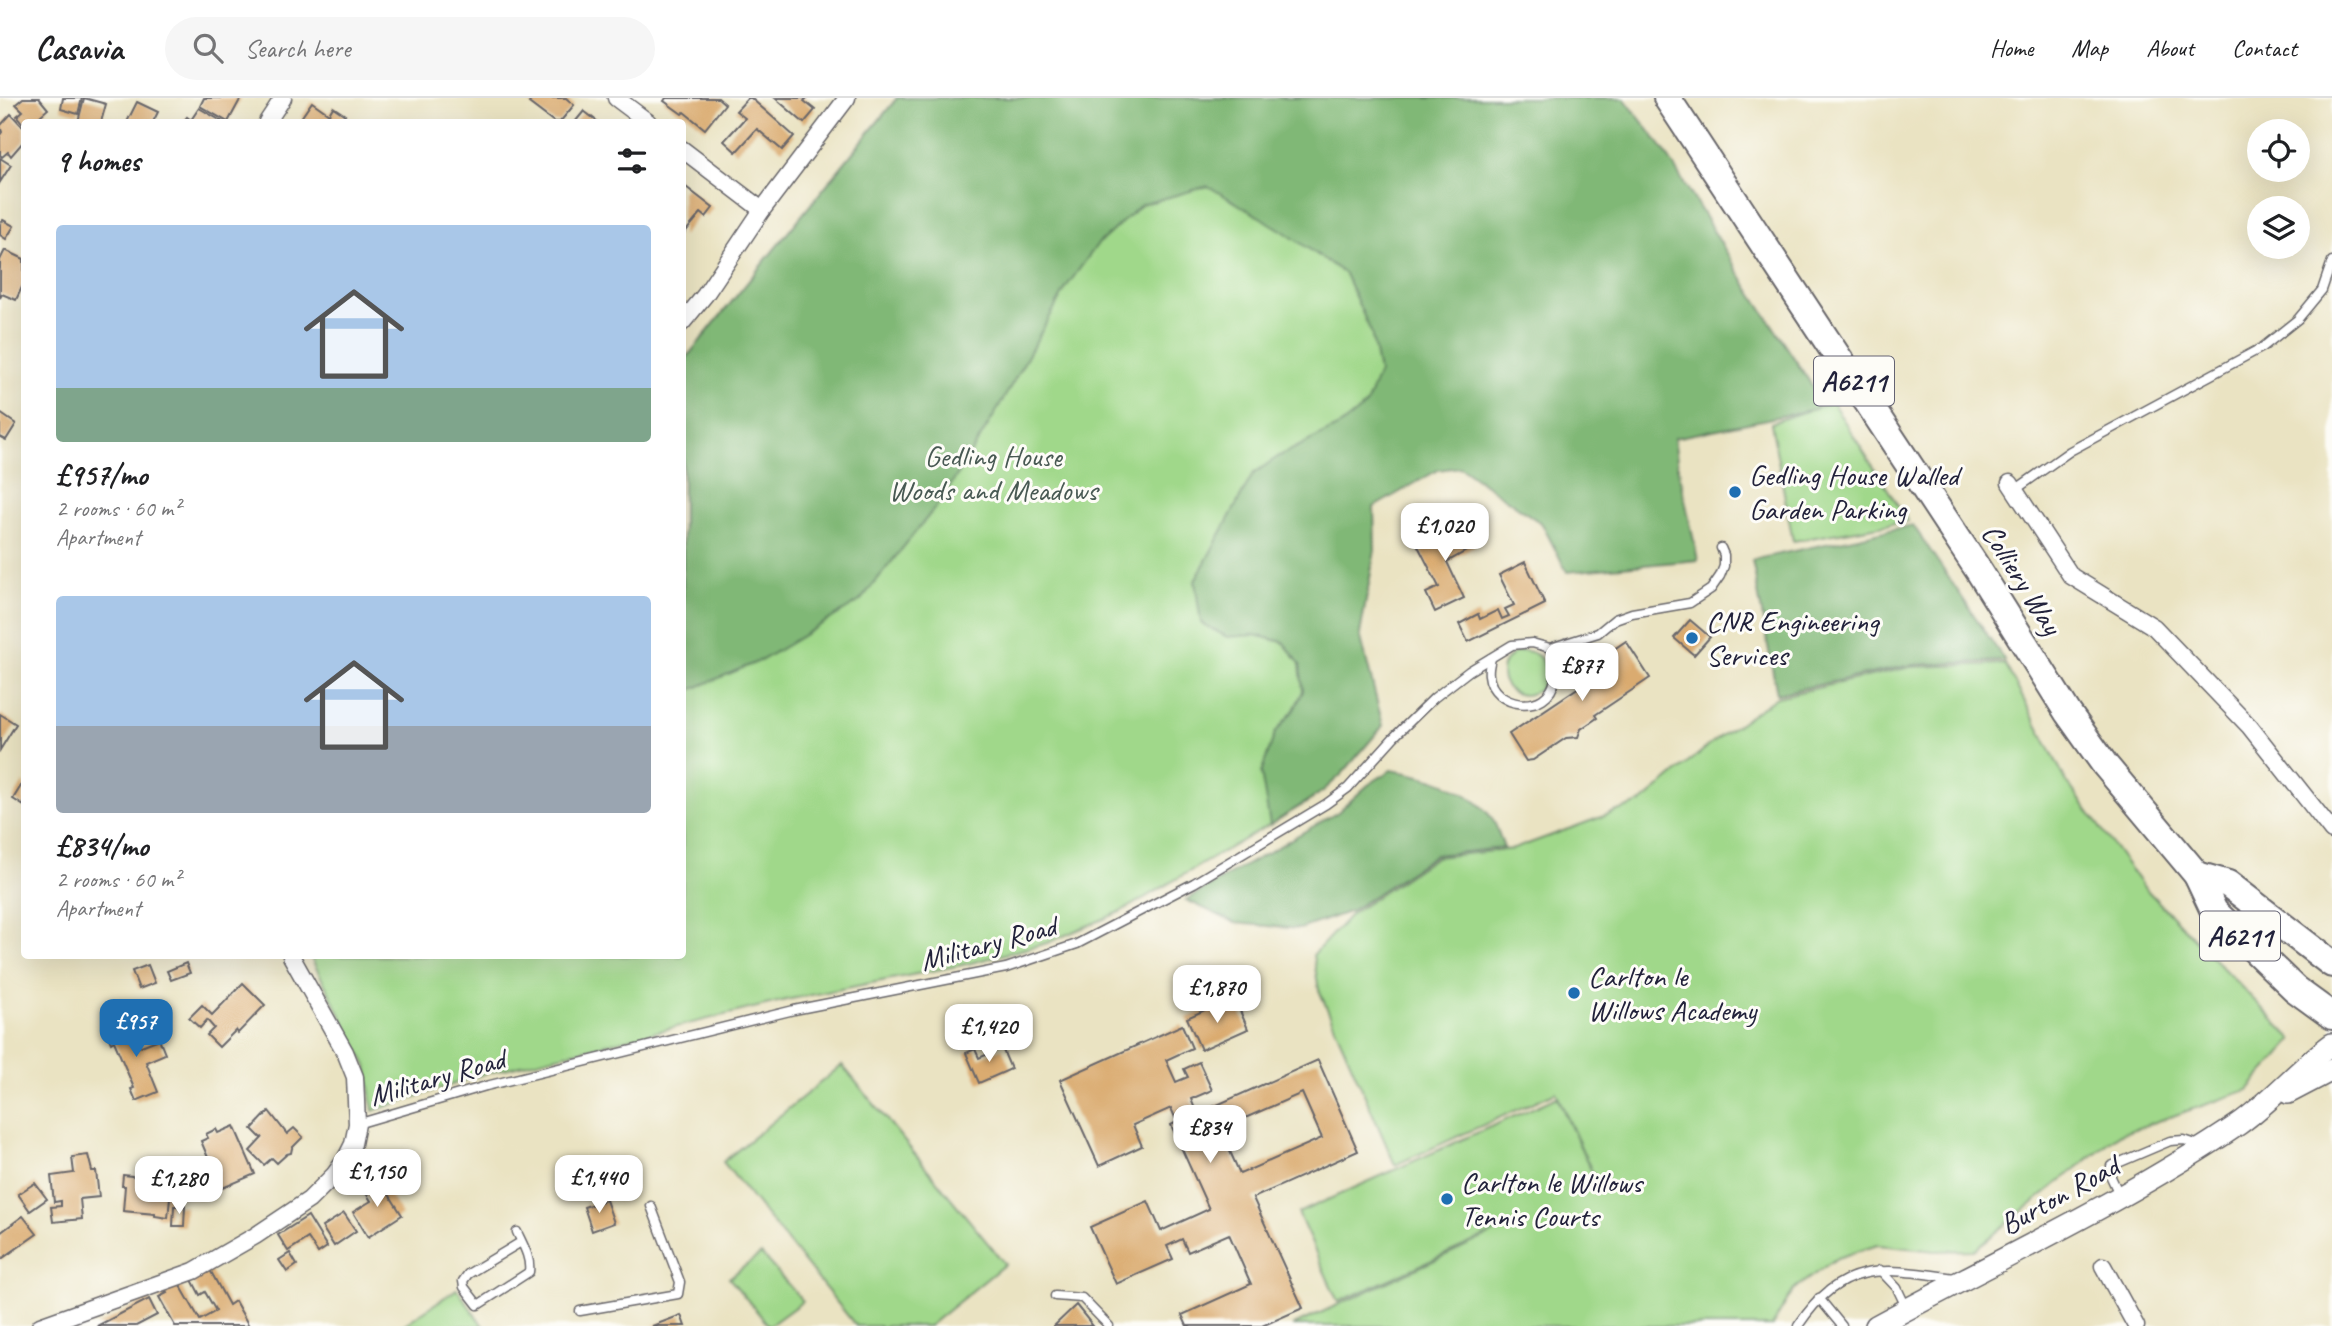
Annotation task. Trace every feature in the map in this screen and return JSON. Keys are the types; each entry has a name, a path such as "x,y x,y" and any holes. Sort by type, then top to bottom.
{"main road":[{"name":"Colliery Way","path":"1667,98 1979,571 2068,713 2105,765 2197,874 2214,911 2295,989 2332,1016"},
{"name":"A6211","path":"2197,874 2228,884 2332,964"}],"street":[{"path":"269,119 283,98"},
{"path":"616,98 644,119"},
{"path":"686,318 705,295 762,209 847,98"},
{"path":"686,152 762,209"},
{"path":"2012,487 2071,576 2154,627 2251,728 2332,831"},
{"path":"51,1324 194,1271 309,1200 334,1175 353,1144 358,1124 355,1077 345,1052 292,959"},
{"name":"Burton Road","path":"2265,1105 2332,1044"},
{"name":"Burton Road","path":"1875,1326 2120,1197 2265,1105 2332,1070"},
{"path":"2103,1266 2136,1326"}],"lane":[{"path":"2012,487 2070,451 2263,347 2298,319 2322,290 2332,261"},
{"path":"1491,658 1489,675 1494,689 1517,704 1542,700 1554,685 1558,664 1550,648 1598,633 1615,619 1632,613 1690,603 1711,589 1720,576 1724,566 1721,548"},
{"name":"Military Road","path":"358,1124 486,1086 794,1010 1006,968 1077,944 1194,883 1326,804 1348,788 1434,698 1491,658 1512,645 1532,643 1550,648"},
{"path":"2120,1197 2111,1177 2111,1166 2170,1140 2184,1140 2203,1146"},
{"path":"580,1311 678,1294 680,1282 651,1206"},
{"path":"517,1232 531,1262 529,1272 478,1305 464,1287 463,1281 468,1275 521,1242"},
{"path":"1880,1270 1897,1288 1907,1309"},
{"path":"1798,1326 1819,1298 1849,1277 1880,1270 1966,1279"},
{"path":"1055,1296 1082,1298 1109,1326"},
{"path":"1819,1298 1842,1326"}],"green space":[{"name":"Gedling House Woods and Meadows","path":"897,98 1185,98 1418,324 1295,550 1313,799 1120,912 1047,943 967,964 786,1000 484,1074 373,1111 367,1066 312,959 686,959 686,358"},
{"path":"897,98 1624,98 1664,150 1747,286 1820,398 1816,409 1674,438 1698,560 1567,572 1542,524 1460,467 1438,470 1374,507 1375,550 1360,634 1383,726 1342,774 1323,791 1270,825 1261,773 1275,733 1294,710 1303,691 1300,664 1283,642 1254,635 1227,637 1201,623 1195,581 1253,474 1279,456 1341,425 1366,405 1379,372 1371,332 1345,274 1283,231 1208,186 1141,205 1097,245 1067,286 998,409 943,498 860,601 762,660 686,692 686,358"},
{"path":"1832,402 1908,521 1793,541 1771,423"},
{"path":"1913,525 2005,661 1911,665 1777,694 1752,560"},
{"path":"1524,651 1540,657 1546,673 1540,689 1524,695 1508,689 1502,673 1508,657"},
{"path":"2005,664 2067,782 2141,884 2293,1040 2248,1090 2118,1135 1974,1250 1936,1251 1878,1245 1837,1258 1794,1289 1772,1326 1292,1326 1515,1223 1338,1302 1298,1213 1557,1097 1598,1185 1556,1092 1395,1165 1319,990 1313,955 1351,914 1436,857 1514,849 1642,802 1714,741 1777,697 1911,667"},
{"path":"1391,770 1432,779 1470,797 1491,817 1504,848 1435,855 1351,911 1300,929 1235,923 1186,900 1338,812 1368,785"},
{"path":"842,1065 1005,1264 929,1326 856,1326 723,1162"},
{"path":"761,1254 803,1301 769,1326 729,1278"},
{"path":"457,1289 483,1326 402,1326"}],"building":[{"path":"23,98 39,98 48,109 36,119 21,119 21,121 17,116 23,111 16,104"},
{"path":"63,98 82,98 78,114 61,109"},
{"path":"84,98 106,104 102,119 79,119"},
{"path":"204,98 241,98 230,119 223,119 200,106"},
{"path":"533,98 566,98 574,105 562,119 550,119 529,103"},
{"path":"666,98 718,98 725,104 705,129 684,112 682,114 664,101"},
{"path":"748,98 794,136 782,150 757,129 736,152 724,141 745,118 736,111"},
{"path":"775,98 807,98 804,101 815,110 804,123"},
{"path":"137,102 158,112 154,119 128,119"},
{"path":"312,102 329,114 333,107 345,115 342,119 301,118"},
{"path":"199,108 218,119 192,119"},
{"path":"584,111 594,119 577,119"},
{"path":"11,114 21,125 21,144 11,156 8,152 2,157 0,155 0,126"},
{"path":"0,158 11,165 0,182"},
{"path":"686,187 713,208 706,217 701,213 686,231"},
{"path":"3,220 14,226 6,239 0,235"},
{"path":"5,250 21,258 21,289 16,300 2,294 0,298 0,260"},
{"path":"0,413 16,424 6,440 0,437"},
{"path":"1463,521 1475,546 1447,562 1464,598 1435,612 1426,593 1439,587 1417,544"},
{"path":"1525,562 1545,604 1468,642 1459,624 1478,614 1480,619 1498,610 1502,619 1509,616 1505,609 1514,605 1499,575"},
{"name":"CNR Engineering Services","path":"1690,620 1710,637 1694,655 1674,638"},
{"path":"1626,641 1650,678 1595,715 1597,718 1581,729 1578,737 1566,738 1533,760 1526,761 1509,734 1588,681 1582,671"},
{"path":"0,714 16,724 0,750"},
{"path":"21,786 21,804 13,799"},
{"path":"186,963 190,973 171,980 167,971"},
{"path":"148,965 155,983 139,989 132,971"},
{"path":"243,983 265,1005 238,1033 236,1030 219,1047 207,1035 214,1028 207,1020 200,1028 189,1018 202,1005 212,1015"},
{"path":"1237,1004 1248,1029 1201,1050 1187,1018 1216,1005 1219,1012"},
{"path":"128,1022 139,1047 159,1039 165,1054 146,1062 158,1092 136,1101 131,1089 134,1088 114,1041 111,1043 106,1031"},
{"path":"1182,1025 1192,1048 1166,1060 1176,1082 1188,1077 1184,1069 1199,1062 1212,1090 1191,1099 1197,1114 1318,1060 1358,1151 1253,1198 1303,1308 1262,1326 1187,1326 1182,1315 1251,1284 1229,1234 1188,1252 1182,1239 1167,1246 1173,1259 1116,1284 1090,1227 1148,1201 1161,1231 1209,1209 1171,1125 1177,1122 1171,1108 1133,1125 1142,1146 1099,1166 1060,1080","holes":["1302,1093 1322,1138 1240,1174 1220,1129"]},
{"path":"1002,1048 1011,1069 979,1083 966,1053 975,1049 979,1058"},
{"path":"269,1111 287,1134 294,1128 303,1137 292,1148 291,1153 277,1163 272,1158 264,1165 250,1151 263,1137 252,1129"},
{"path":"234,1126 255,1174 197,1199 185,1170 209,1160 201,1141 208,1138 206,1134 216,1129 218,1133"},
{"path":"88,1155 92,1171 96,1171 99,1197 80,1199 82,1219 53,1222 51,1207 61,1206 61,1201 54,1202 51,1176 74,1173 72,1157"},
{"path":"123,1175 141,1177 141,1185 171,1188 168,1218 123,1211"},
{"path":"378,1177 402,1215 368,1237 353,1212 371,1201 362,1187"},
{"path":"35,1183 47,1199 30,1211 18,1194"},
{"path":"606,1200 614,1223 592,1231 584,1207"},
{"path":"174,1206 185,1206 184,1226 173,1226"},
{"path":"344,1213 356,1231 334,1246 322,1227"},
{"path":"23,1216 37,1234 0,1260 0,1233"},
{"path":"308,1216 327,1247 318,1253 308,1238 288,1251 278,1235"},
{"path":"290,1253 297,1265 287,1272 279,1260"},
{"path":"209,1268 229,1305 235,1301 249,1326 175,1326 159,1297 167,1293 165,1290 179,1283 200,1320 216,1311 205,1292 200,1295 191,1278"},
{"path":"149,1299 157,1315 136,1326 97,1326"},
{"path":"1076,1305 1093,1326 1054,1326"},
{"path":"681,1315 685,1326 652,1326"}],"place":[{"name":"Gedling House Walled Garden Parking","path":"1735,492"},
{"name":"CNR Engineering Services","path":"1692,638"},
{"name":"Carlton le Willows Academy","path":"1574,993"},
{"name":"Carlton le Willows Tennis Courts","path":"1447,1199"}]}
